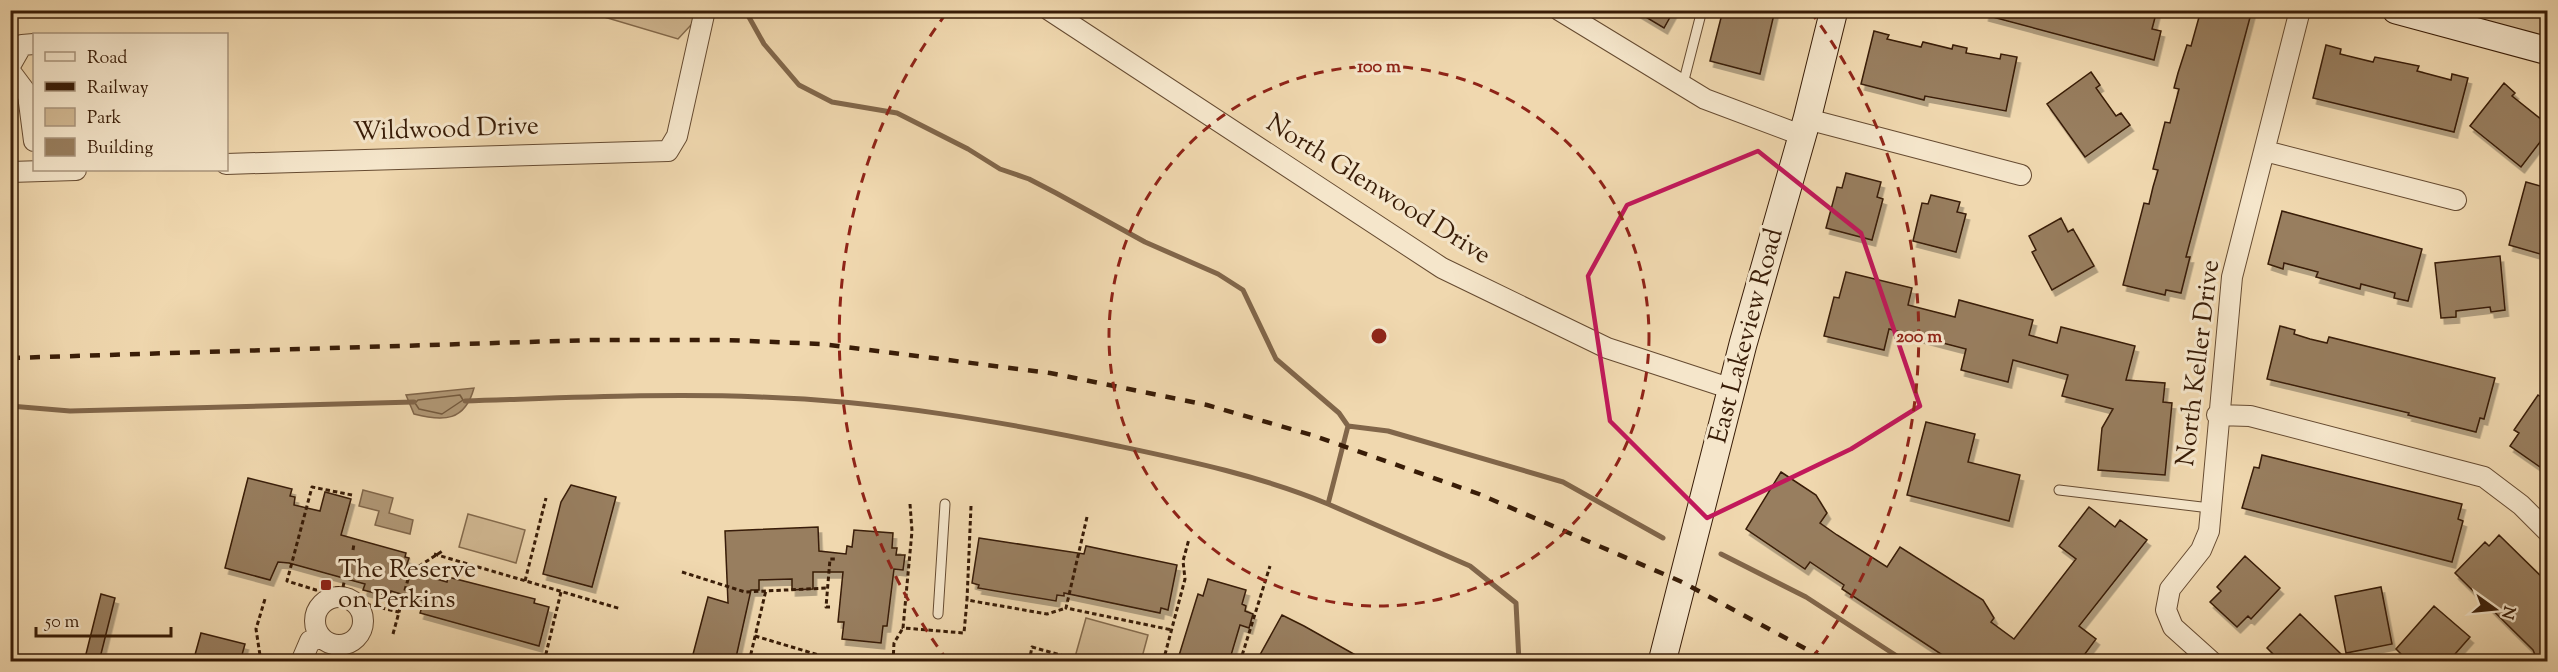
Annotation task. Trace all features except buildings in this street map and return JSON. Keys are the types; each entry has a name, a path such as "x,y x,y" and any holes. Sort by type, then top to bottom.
{"main road":[{"name":"East Lakeview Road","path":"1662,662 1732,389 1834,10"},
{"path":"2396,10 2547,51"}],"street":[{"name":"Wildwood Drive","path":"228,164 668,151 676,136 705,10"},
{"name":"North Glenwood Drive","path":"1049,10 1442,268 1607,348 1732,389"},
{"path":"1559,10 1706,99 1804,127 2021,175"},
{"name":"North Keller Drive","path":"2212,662 2173,627 2166,610 2170,589 2201,550 2209,531 2217,415 2232,277 2300,10"},
{"path":"10,66 22,45 33,44"},
{"path":"10,71 31,91 33,124"},
{"path":"2265,151 2456,200"},
{"path":"10,172 33,170"},
{"path":"2217,415 2250,416 2484,477 2521,505 2547,532"},
{"path":"301,662 310,641 321,638"}],"lane":[{"path":"1683,84 1702,10"},
{"path":"2059,490 2210,508"},
{"path":"938,614 945,504"}],"path":[{"path":"352,495 312,487 287,581 316,590 343,587 358,596 365,604 399,612"},
{"path":"524,581 546,498"},
{"path":"893,662 894,643 903,628 912,531 910,504"},
{"path":"903,628 964,633 971,506"},
{"path":"1066,608 1087,517"},
{"path":"1163,662 1185,579 1183,561 1189,539"},
{"path":"353,550 354,544"},
{"path":"393,634 410,572 444,550"},
{"path":"436,555 621,609"},
{"path":"830,607 826,607 830,559 837,559"},
{"path":"1240,662 1270,566"},
{"path":"682,573 745,592 827,588"},
{"path":"343,587 345,578"},
{"path":"748,662 766,590"},
{"path":"544,662 561,592"},
{"path":"261,662 256,630 265,599"},
{"path":"967,600 1047,614 1066,608 1172,630"},
{"path":"755,636 842,662"},
{"path":"1029,662 1032,647 1085,662"}],"highlighted area":[{"path":"1758,151 1861,233 1920,406 1851,449 1707,518 1610,421 1588,276 1627,205"}],"green space":[{"path":"584,11 704,11 678,39"},
{"path":"2399,11 2547,11 2547,50"},
{"path":"468,514 525,530 516,563 459,547"},
{"path":"1086,618 1148,635 1141,661 1092,661 1075,657"}],"water":[{"path":"474,388 470,399 459,413 444,418 414,414 406,395"},
{"path":"363,490 393,498 389,513 413,520 410,534 375,525 379,511 359,506"}],"waterway":[{"path":"745,10 764,44 799,85 832,102 897,113 968,149 1000,169 1029,179 1145,242 1218,274 1243,290 1276,359 1339,413 1348,426 1388,431 1563,482 1663,538"},
{"path":"465,401 613,396 723,396 805,399 895,408 1029,428 1171,457 1251,477 1328,504"},
{"path":"10,406 70,411 414,402"},
{"path":"1348,426 1328,504 1470,566 1516,603 1519,662"},
{"path":"1721,554 1806,597 1906,662"}],"railway":[{"path":"10,358 592,340 725,340 822,344 1050,373 1207,405 1312,435 1479,494 1682,582 1830,662"}],"place":[{"name":"The Reserve on Perkins","path":"326,585"}]}
